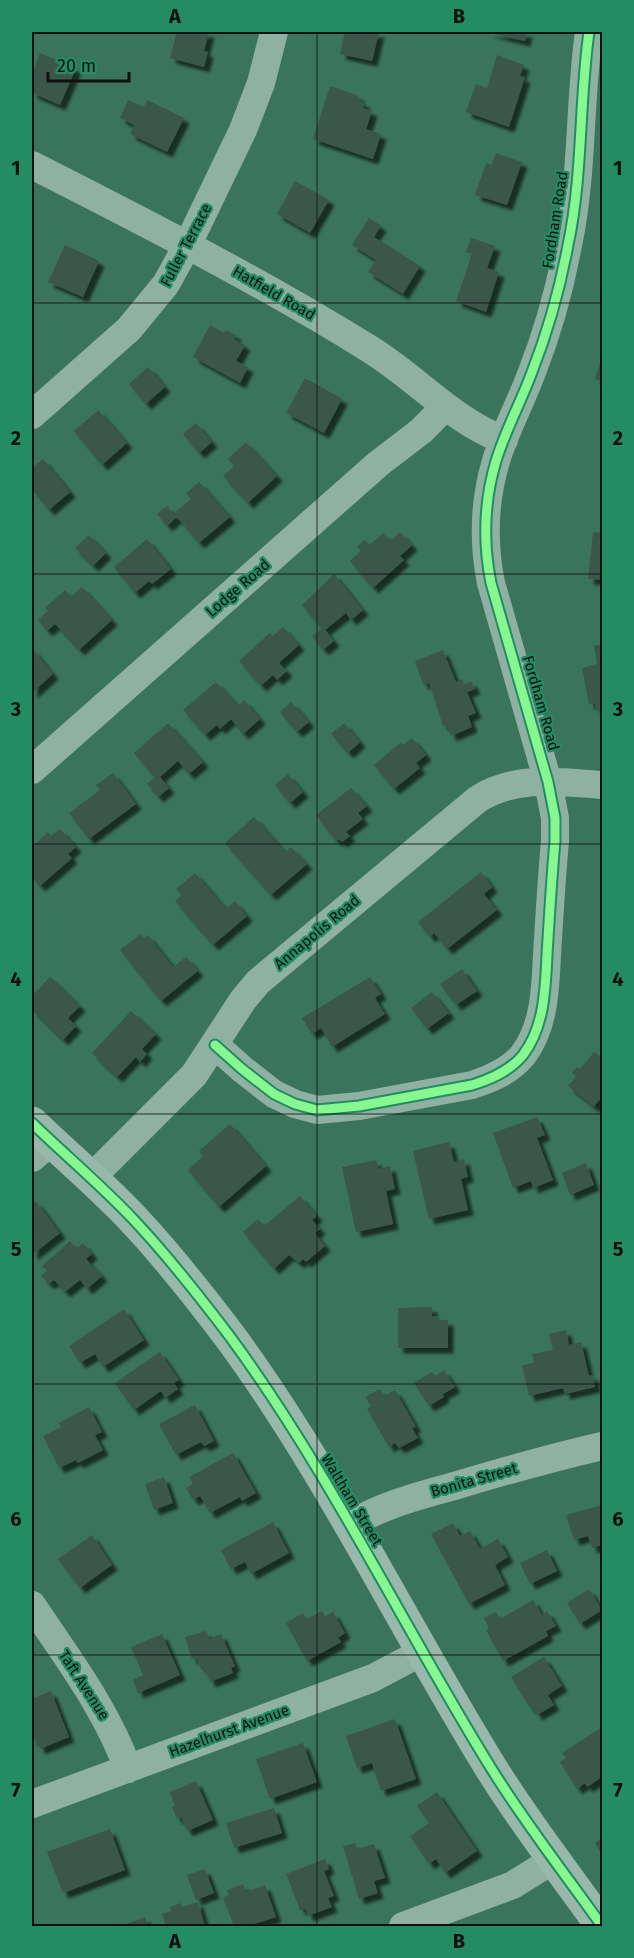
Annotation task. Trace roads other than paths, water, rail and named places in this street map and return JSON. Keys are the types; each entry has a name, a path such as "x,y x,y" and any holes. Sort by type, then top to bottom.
{"main road":[{"name":"Waltham Street","path":"38,1141 91,1178 152,1239 231,1339 271,1396 350,1525 492,1768 553,1860 603,1926"}],"street":[{"name":"Fuller Terrace","path":"32,415 134,324 162,289 188,244 249,117 261,83 274,32"},
{"name":"Fordham Road","path":"215,1045 274,1094 295,1104 317,1110 329,1110 472,1084 494,1077 511,1067 524,1054 534,1037 542,1008 555,830 553,807 548,782 494,596 486,555 486,518 493,472 543,341 558,293 567,251 577,192 589,32"},
{"name":"Hatfield Road","path":"32,165 188,244 370,349 419,384 445,407 474,426 504,440"},
{"name":"Lodge Road","path":"32,770 378,464 421,431 445,407"},
{"name":"Annapolis Road","path":"91,1178 184,1088 215,1045 243,1000 258,982 478,799 510,784 548,782 603,785"},
{"name":"Bonita Street","path":"350,1525 379,1509 410,1498 603,1446"},
{"name":"Taft Avenue","path":"32,1605 96,1701 117,1738 128,1769"},
{"name":"Hazelhurst Avenue","path":"32,1804 373,1678 424,1651"},
{"path":"403,1926 513,1885 553,1860"}]}
